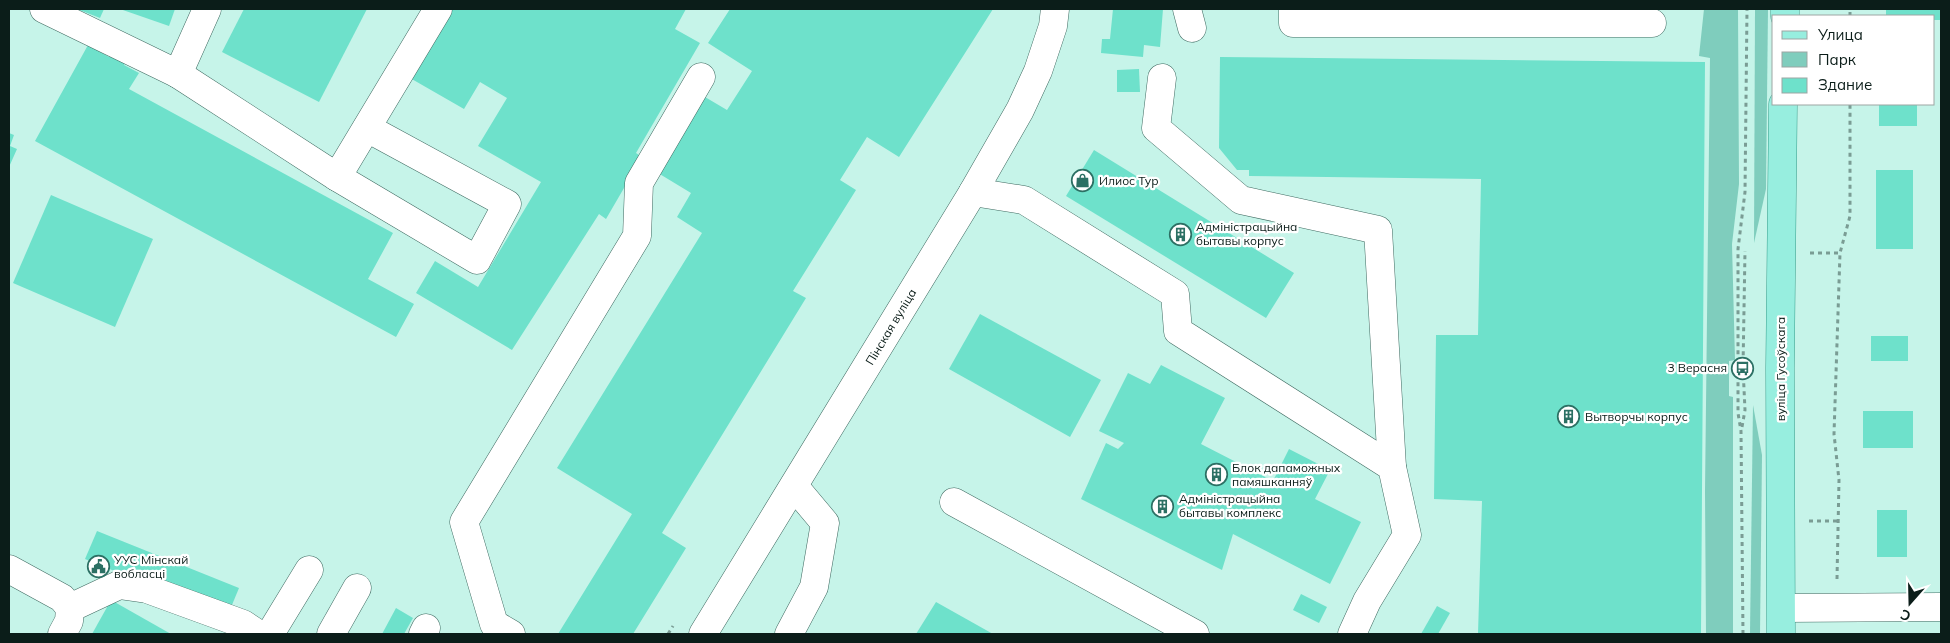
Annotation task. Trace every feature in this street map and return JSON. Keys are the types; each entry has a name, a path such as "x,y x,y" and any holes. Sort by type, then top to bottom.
{"main road":[{"name":"вуліца Гусоўскага","path":"1781,634 1780,358 1783,105"}],"street":[{"path":"44,9 178,74 337,177 477,260 507,204 367,128"},
{"path":"178,74 207,9"},
{"path":"337,177 438,9"},
{"name":"Пінская вуліца","path":"703,634 973,192 1020,110 1038,71 1054,26 1055,9"},
{"path":"1293,9 1293,23 1528,16 1652,23"},
{"path":"511,634 494,624 464,522 637,236 639,183 701,77"},
{"path":"1162,78 1156,128 1241,200 1378,230 1392,467 1407,535 1367,601 1352,634"},
{"path":"973,192 1024,200 1175,294 1178,331 1392,467"},
{"path":"789,634 814,587 825,523 794,486"},
{"path":"954,502 1195,634"},
{"path":"9,569 62,598 70,608 69,622 62,634"},
{"path":"270,634 309,570"},
{"path":"70,608 119,584 147,589 243,624 258,634"},
{"path":"332,634 357,588"},
{"path":"1782,608 1941,607"}],"path":[{"path":"1743,634 1741,430 1738,413 1738,249 1745,192 1747,9"},
{"path":"1837,607 1838,480 1834,434 1840,253 1850,216 1850,105"},
{"path":"1741,430 1746,410 1743,368 1745,251"}],"green space":[{"path":"1704,9 1738,9 1739,184 1732,244 1735,360 1729,361 1729,396 1733,397 1733,634 1706,634 1705,492 1710,58 1699,56"},
{"path":"1755,9 1768,9 1766,189 1754,243"},
{"path":"1753,405 1762,455 1760,634 1750,634"}],"building":[{"path":"77,9 104,9 100,18"},
{"path":"120,9 175,9 169,26"},
{"path":"244,9 367,9 319,102 222,52"},
{"path":"450,9 686,9 675,29 700,43 636,153 642,157 606,219 599,214 512,350 416,293 435,261 478,287 541,182 478,146 507,98 480,82 464,109 410,78"},
{"path":"730,9 993,9 899,157 867,137 840,180 856,190 793,291 806,298 662,533 686,548 633,634 558,634 632,514 557,468 702,233 677,217 691,193 658,173 705,97 727,110 752,71 708,43"},
{"path":"1113,9 1163,9 1160,47 1144,45 1143,57 1101,53 1102,39 1110,39"},
{"path":"1886,9 1941,9 1941,20 1935,20 1935,15 1886,15"},
{"path":"88,45 109,57 114,48 129,56 124,65 139,73 129,89 393,233 368,279 414,304 396,337 35,141"},
{"name":"Вытворчы корпус","path":"1220,57 1705,62 1701,634 1478,634 1482,501 1434,499 1436,335 1478,335 1481,179 1249,176 1249,170 1237,170 1219,148"},
{"path":"1139,69 1140,92 1117,92 1117,70"},
{"path":"1879,105 1917,105 1917,126 1879,126"},
{"path":"9,133 14,135 10,146 17,149 9,167"},
{"name":"Адміністрацыйна бытавы корпус","path":"1094,150 1294,273 1266,318 1066,196"},
{"path":"1876,170 1913,170 1913,249 1876,249"},
{"path":"51,195 153,239 115,327 13,283"},
{"path":"980,314 1101,380 1070,437 949,369"},
{"path":"1871,336 1908,336 1908,361 1871,361"},
{"name":"Блок дапаможных памяшканняў","path":"1161,365 1225,398 1201,444 1273,481 1289,449 1330,470 1315,499 1361,522 1330,584 1233,534 1222,570 1081,499 1106,443 1118,449 1124,443 1099,431 1128,373 1150,384"},
{"path":"1863,411 1913,411 1913,448 1863,448"},
{"path":"1877,510 1907,510 1907,557 1877,557"},
{"path":"97,531 239,588 227,617 85,559"},
{"path":"1301,594 1327,607 1319,623 1293,610"},
{"path":"111,600 171,634 92,634"},
{"path":"936,602 993,634 916,634"},
{"path":"1437,606 1450,613 1438,634 1421,634"},
{"path":"396,608 413,618 404,634 382,634"}],"place":[{"name":"Илиос Тур","path":"1083,181"},
{"name":"Адміністрацыйна бытавы корпус","path":"1180,234"},
{"name":"3 Верасня","path":"1743,368"},
{"name":"Вытворчы корпус","path":"1569,417"},
{"name":"Блок дапаможных памяшканняў","path":"1216,475"},
{"name":"Адміністрацыйна бытавы комплекс","path":"1163,506"},
{"name":"УУС Мінскай вобласці","path":"98,567"}]}
